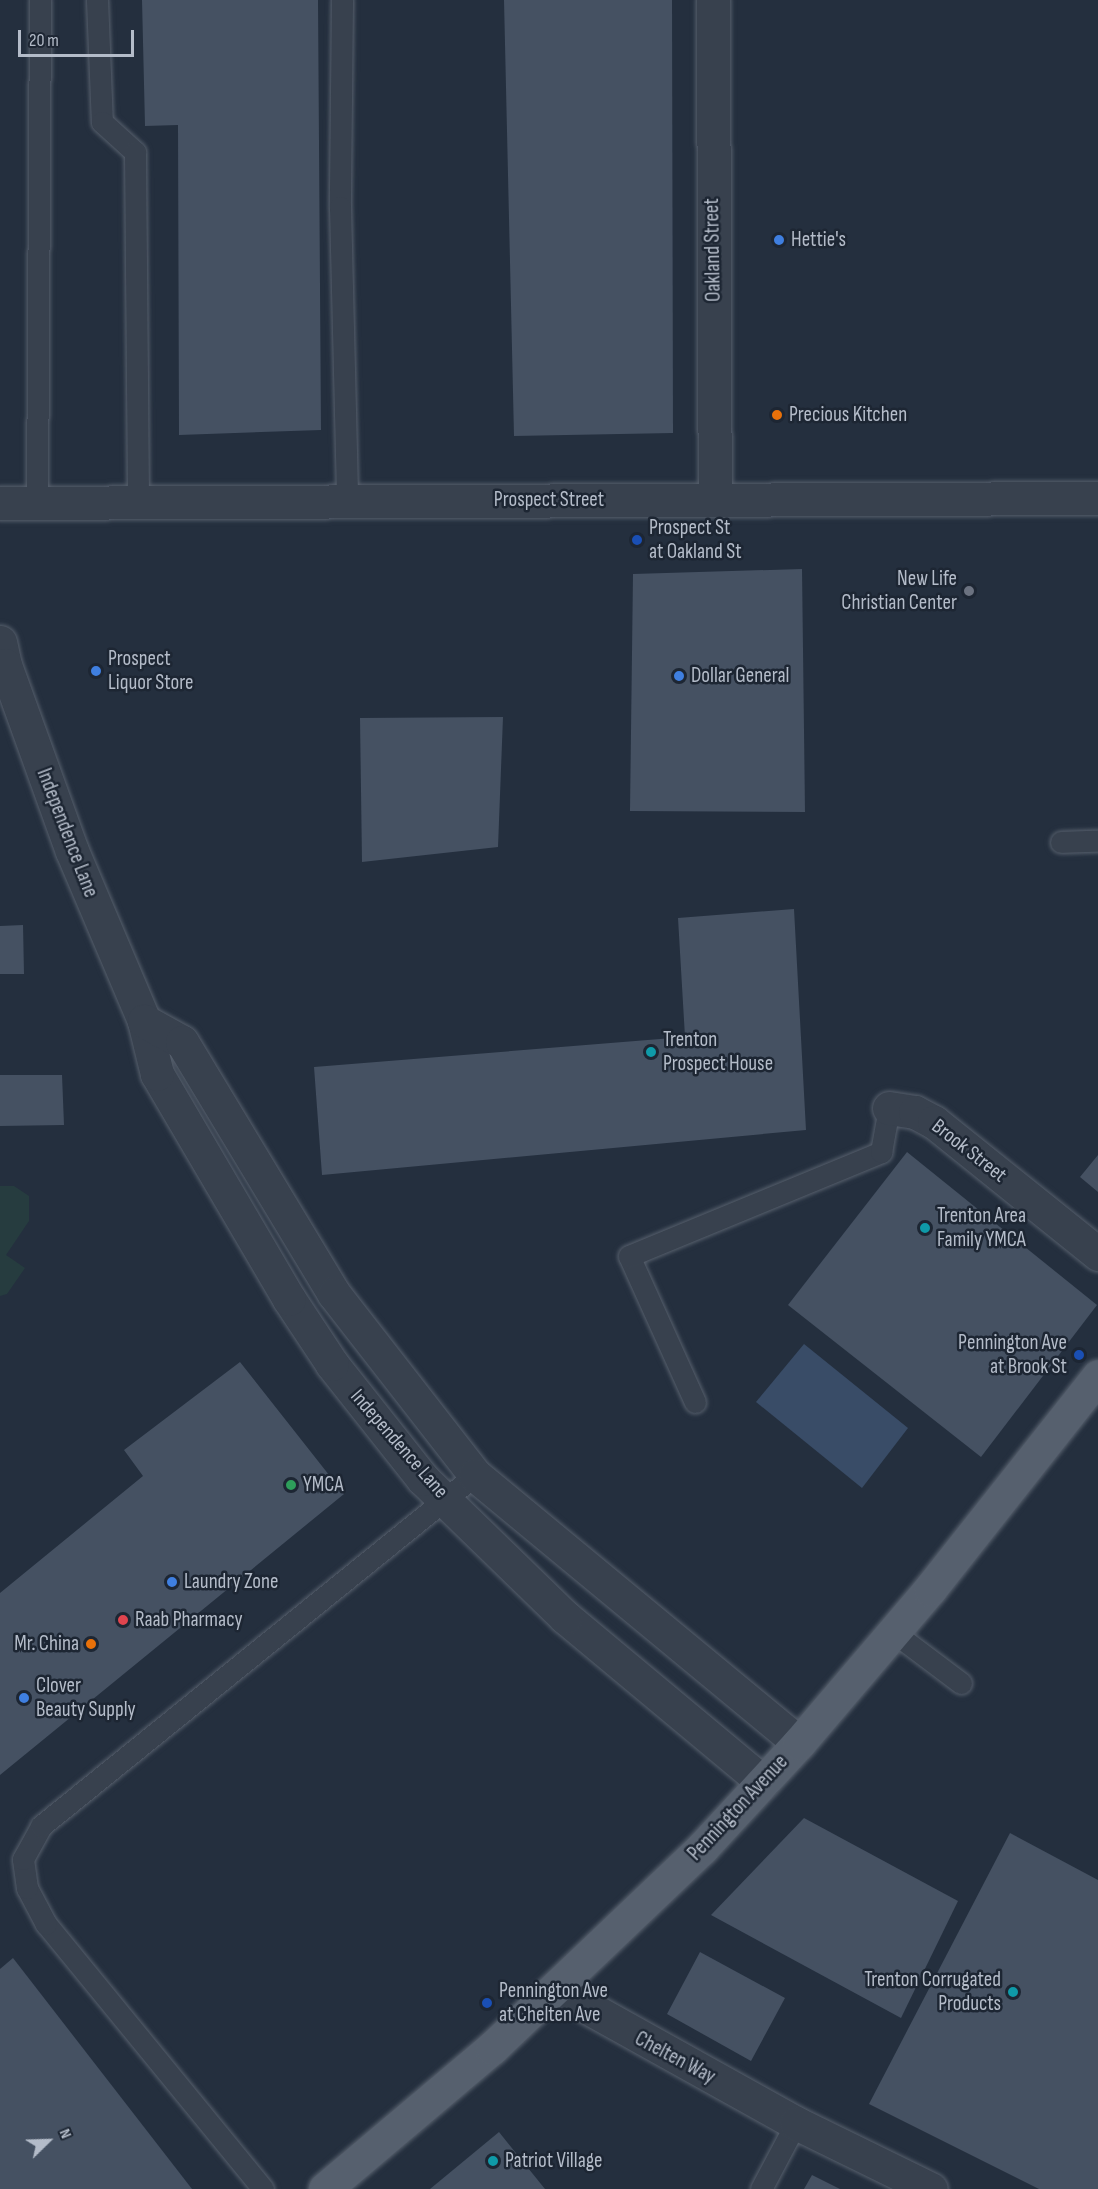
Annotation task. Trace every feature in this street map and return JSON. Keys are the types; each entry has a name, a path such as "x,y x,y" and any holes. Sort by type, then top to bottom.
{"main road":[{"name":"Pennington Avenue","path":"325,2189 555,1989 702,1848 799,1743 894,1632 1098,1376"}],"street":[{"name":"Oakland Street","path":"714,0 715,499"},
{"name":"Prospect Street","path":"0,503 1098,498"},
{"name":"Independence Lane","path":"0,642 5,665 72,851 144,1020 157,1074 289,1299 374,1418 423,1479 565,1617 763,1782"},
{"name":"Independence Lane","path":"144,1020 182,1042 334,1294 475,1476 799,1743"},
{"name":"Brook Street","path":"889,1108 915,1112 934,1122 1098,1254"},
{"name":"Chelten Way","path":"555,1989 796,2123 931,2189"}],"lane":[{"path":"37,504 40,0"},
{"path":"97,0 102,122 135,152 138,503"},
{"path":"342,0 340,207 347,502"},
{"path":"1061,842 1098,841"},
{"path":"695,1402 629,1256 881,1152 889,1108"},
{"path":"263,2189 46,1924 27,1888 23,1859 41,1826 475,1476"},
{"path":"894,1632 961,1683"},
{"path":"761,2189 796,2123"}],"green space":[{"path":"0,1186 14,1186 29,1196 29,1221 6,1255 25,1268 7,1294 0,1296"}],"water":[{"path":"804,1344 908,1428 862,1488 756,1402"}],"building":[{"path":"142,0 318,0 321,430 179,435 178,125 145,126"},
{"path":"504,0 672,0 673,433 514,436"},
{"path":"802,569 805,812 630,811 633,574"},
{"path":"503,717 498,847 362,862 360,718"},
{"name":"Trenton Prospect House","path":"794,909 806,1130 322,1175 314,1067 685,1037 678,918"},
{"path":"23,925 24,974 0,974 0,926"},
{"path":"0,1075 62,1075 64,1125 0,1126"},
{"name":"Trenton Area Family YMCA","path":"907,1152 1097,1305 981,1457 788,1305"},
{"path":"1098,1155 1098,1192 1080,1177"},
{"path":"240,1362 344,1494 0,1775 0,1593 143,1476 124,1450"},
{"path":"804,1818 958,1901 901,2018 711,1915"},
{"name":"Trenton Corrugated Products","path":"1010,1833 1098,1880 1098,2189 1039,2189 869,2104"},
{"path":"700,1952 785,1998 751,2061 667,2014"},
{"path":"13,1958 192,2189 0,2189 0,1969"},
{"name":"Patriot Village","path":"499,2132 545,2189 430,2189"},
{"path":"812,2175 840,2189 804,2189"}],"place":[{"name":"Hettie's","path":"779,240"},
{"name":"Precious Kitchen","path":"777,415"},
{"name":"Prospect St at Oakland St","path":"637,540"},
{"name":"New Life Christian Center","path":"969,591"},
{"name":"Prospect Liquor Store","path":"96,671"},
{"name":"Dollar General","path":"679,676"},
{"name":"Trenton Prospect House","path":"651,1052"},
{"name":"Trenton Area Family YMCA","path":"925,1228"},
{"name":"Pennington Ave at Brook St","path":"1079,1355"},
{"name":"YMCA","path":"291,1485"},
{"name":"Laundry Zone","path":"172,1582"},
{"name":"Raab Pharmacy","path":"123,1620"},
{"name":"Mr. China","path":"91,1644"},
{"name":"Clover Beauty Supply","path":"24,1698"},
{"name":"Trenton Corrugated Products","path":"1013,1992"},
{"name":"Pennington Ave at Chelten Ave","path":"487,2003"},
{"name":"Patriot Village","path":"493,2161"}]}
